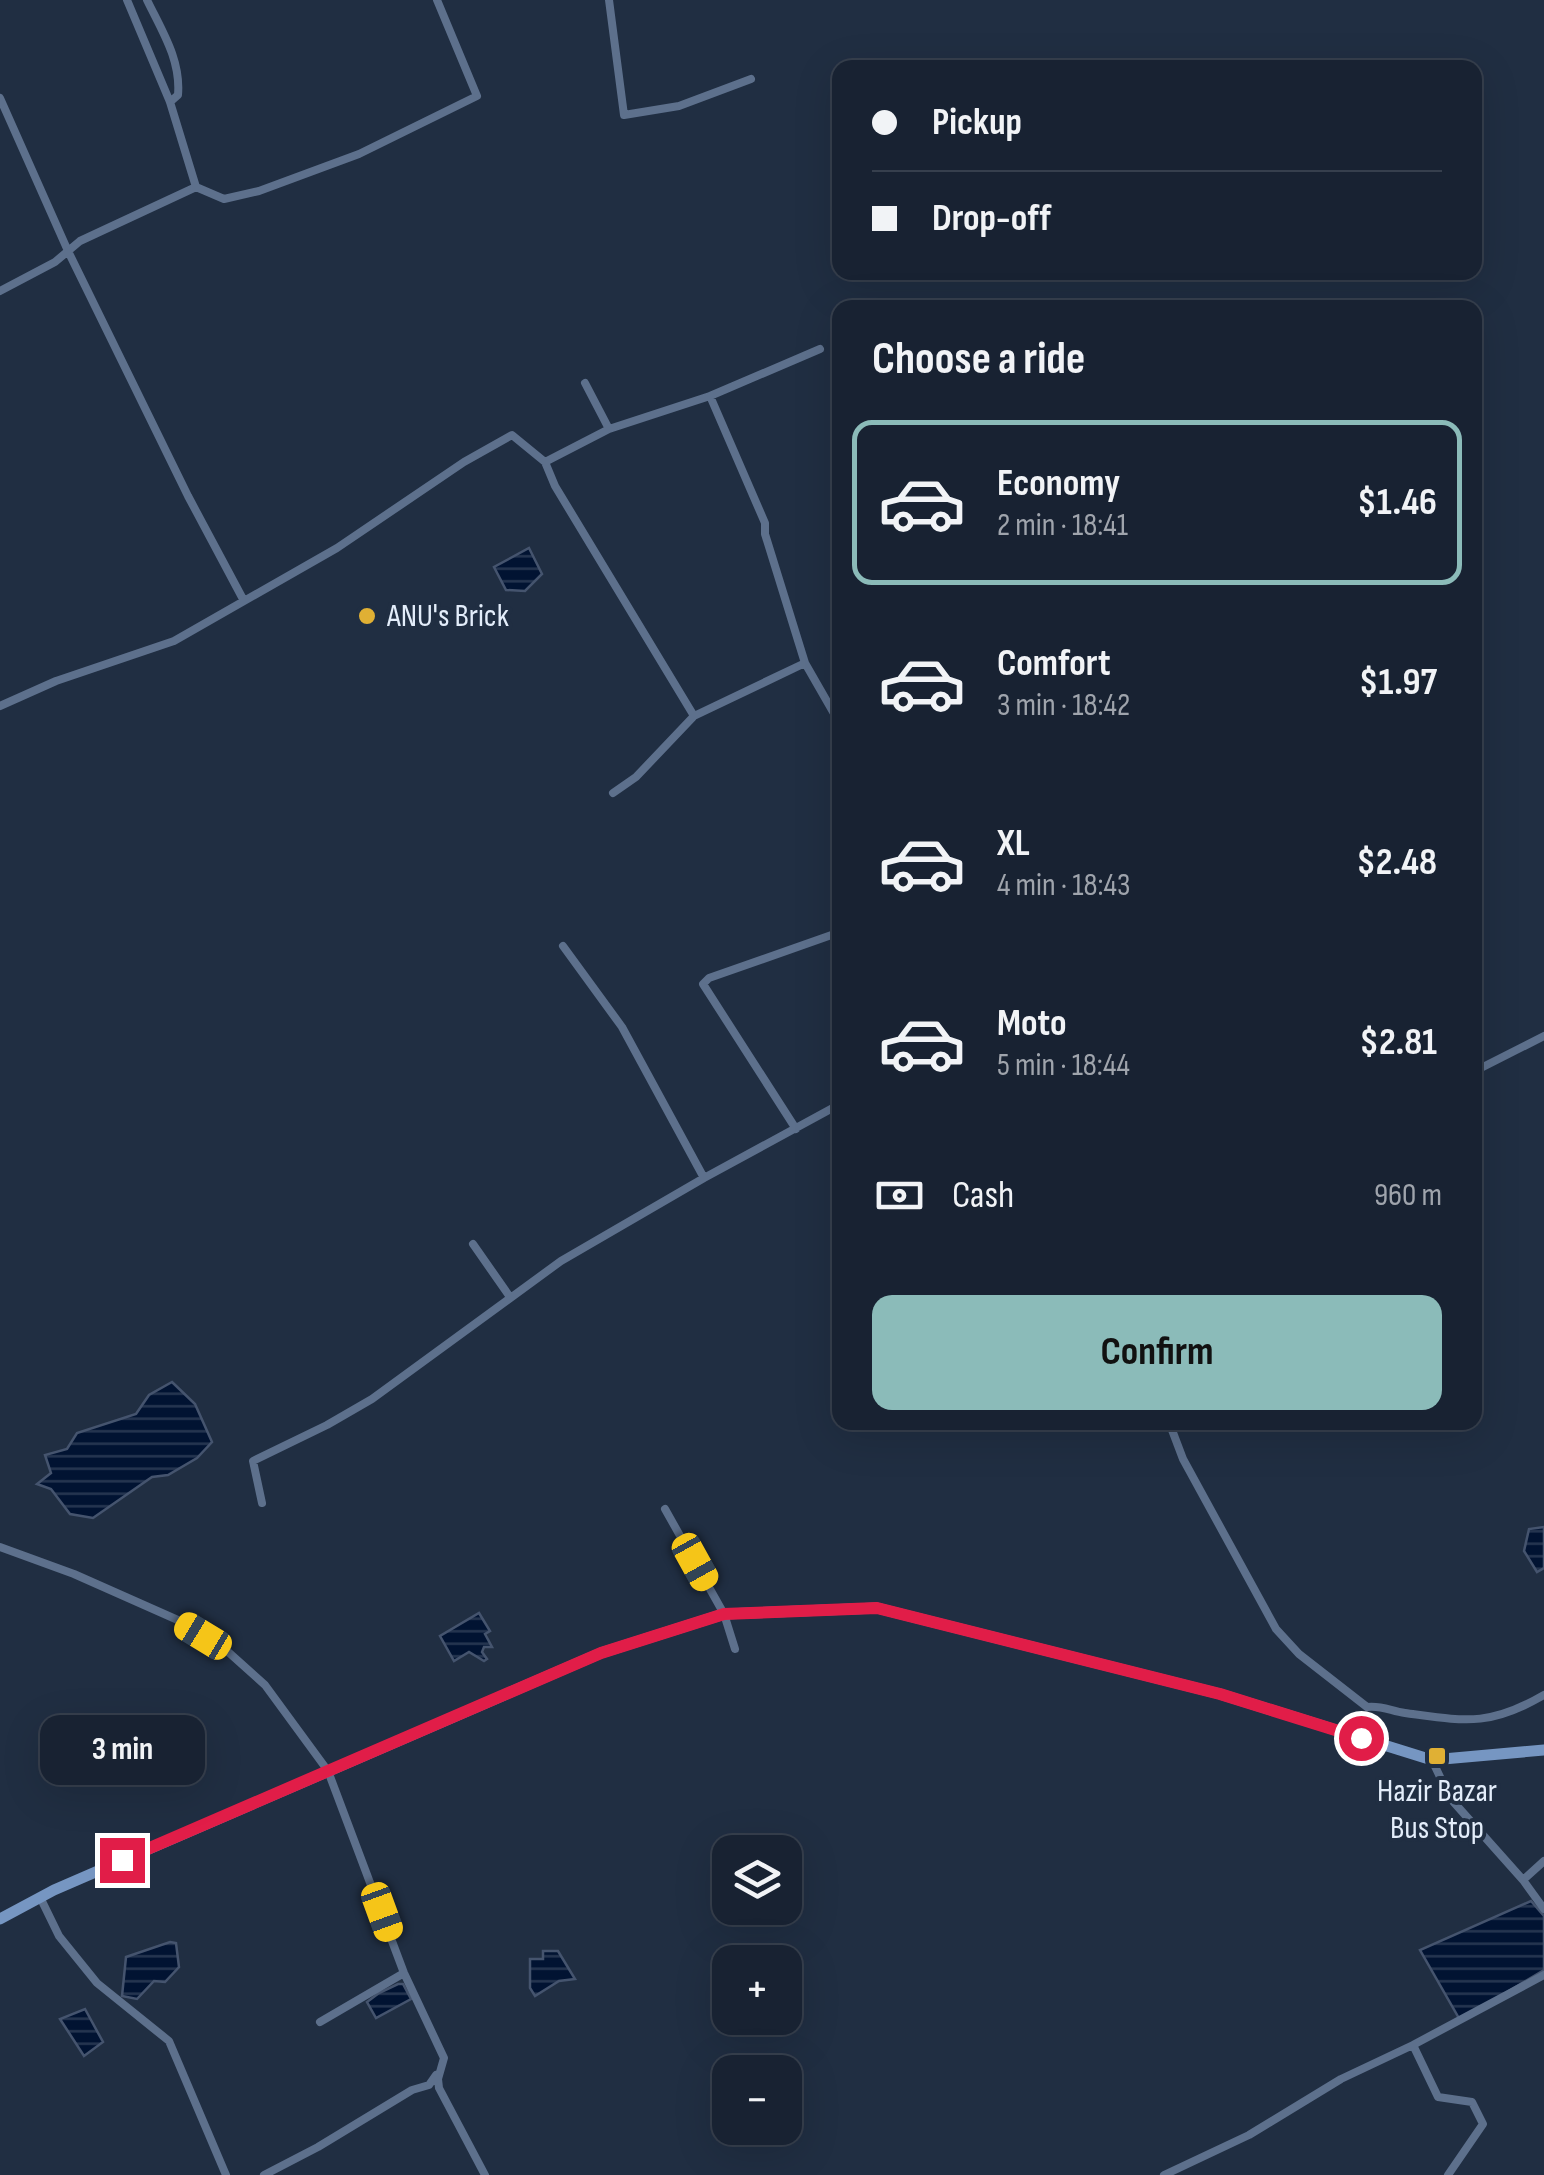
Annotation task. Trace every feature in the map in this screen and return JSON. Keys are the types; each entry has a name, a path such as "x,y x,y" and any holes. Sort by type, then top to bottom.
{"main road":[{"path":"0,1919 40,1897 601,1653 724,1614 877,1608 1220,1694 1432,1760 1544,1750"}],"street":[{"path":"126,0 170,102 196,187"},
{"path":"148,0 180,76 178,96 170,102"},
{"path":"0,291 56,262 80,242 196,187 224,199 259,191 359,154 477,96 437,0"},
{"path":"610,0 624,116 679,106 751,79"},
{"path":"0,98 68,251 188,496 244,600"},
{"path":"545,462 609,428 710,396 820,350"},
{"path":"585,384 609,428"},
{"path":"710,396 764,523 805,663 832,710"},
{"path":"0,706 56,680 174,641 337,548 464,462 512,435 545,462 555,486 694,716"},
{"path":"614,793 636,776 694,716 805,663"},
{"path":"796,1129 703,984 708,978 832,935"},
{"path":"563,946 622,1026 704,1178"},
{"path":"1482,1067 1544,1036"},
{"path":"262,1503 254,1460 372,1400 561,1261 832,1109"},
{"path":"473,1244 510,1297"},
{"path":"1172,1430 1183,1460 1276,1629 1300,1654 1366,1707 1475,1722 1522,1708 1544,1696"},
{"path":"666,1509 724,1614 735,1649"},
{"path":"0,1548 74,1574 162,1614 226,1650 266,1686 328,1771 404,1973 444,2058 429,2085 412,2090 264,2175"},
{"path":"1432,1760 1450,1798 1544,1909"},
{"path":"1523,1880 1544,1862"},
{"path":"40,1897 59,1936 97,1984 169,2041 226,2175"},
{"path":"320,2022 404,1973"},
{"path":"1164,2175 1249,2135 1341,2079 1544,1975"},
{"path":"1413,2045 1438,2097 1472,2102 1483,2124 1448,2175"},
{"path":"439,2072 439,2088 485,2175"}],"water":[{"path":"529,548 542,574 525,591 506,590 494,567"},
{"path":"172,1382 195,1404 212,1442 197,1458 168,1475 152,1477 93,1518 70,1514 51,1489 37,1484 51,1473 45,1455 67,1449 77,1433 136,1414 149,1395"},
{"path":"1544,1527 1544,1568 1537,1572 1524,1551 1529,1529"},
{"path":"479,1613 490,1631 485,1634 492,1647 484,1647 482,1652 487,1659 469,1652 454,1661 440,1636"},
{"path":"1531,1901 1544,1916 1544,1970 1460,2020 1420,1950"},
{"path":"176,1943 179,1967 165,1982 154,1981 137,1999 122,1996 126,1957"},
{"path":"543,1951 558,1951 575,1979 559,1981 535,1996 530,1988 530,1959 543,1959"},
{"path":"403,1984 411,1999 376,2018 367,2002"},
{"path":"85,2009 103,2042 84,2056 60,2019"}],"place":[{"name":"ANU's Brick","path":"367,616"},
{"name":"Hazir Bazar Bus Stop","path":"1437,1756"}],"route":[{"path":"122,1860 601,1653 724,1614 877,1608 1220,1694 1361,1738"}]}
